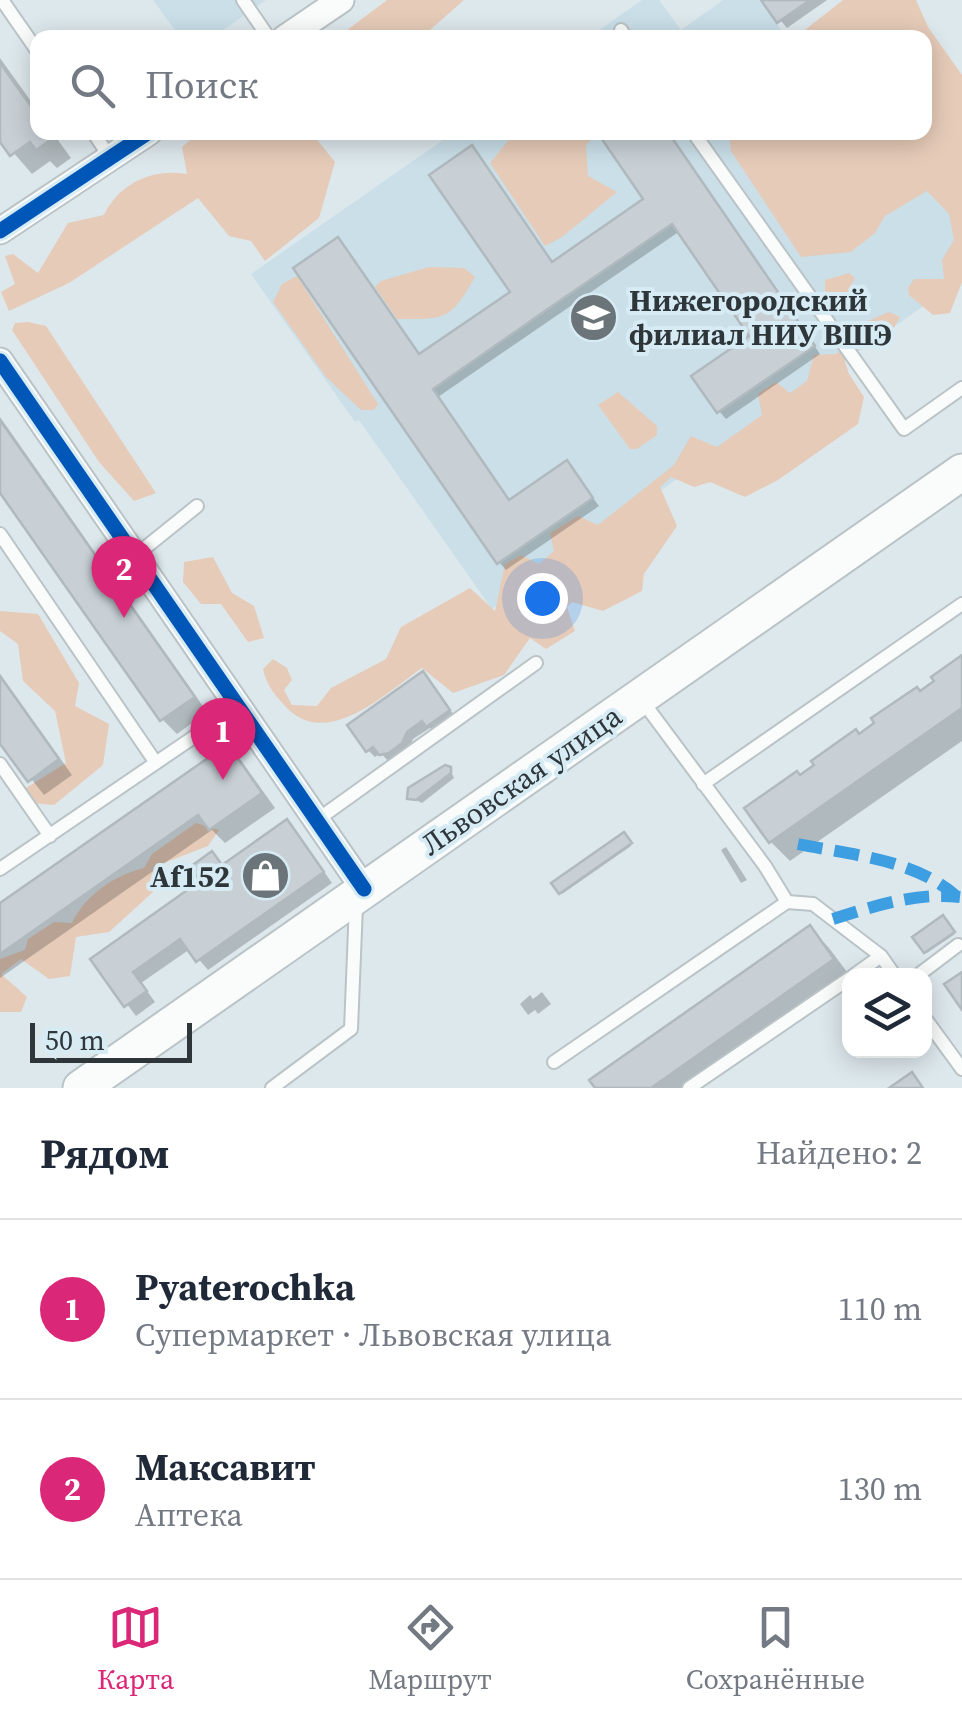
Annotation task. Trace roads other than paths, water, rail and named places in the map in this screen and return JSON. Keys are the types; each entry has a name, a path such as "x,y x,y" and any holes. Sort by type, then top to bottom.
{"main road":[{"name":"Львовская улица","path":"87,1086 962,472"}],"street":[{"path":"297,30 340,0"},
{"path":"0,232 137,140"},
{"path":"0,360 316,820 361,892"}],"lane":[{"path":"2,0 30,40"},
{"path":"242,0 263,30"},
{"path":"98,140 111,159"},
{"path":"700,140 904,429 962,388"},
{"path":"135,556 197,506"},
{"path":"0,534 156,763"},
{"path":"703,784 962,604"},
{"path":"316,820 536,662"},
{"path":"639,697 765,866 787,902"},
{"path":"0,870 210,726 244,716"},
{"path":"0,764 50,836"},
{"path":"272,1088 350,1029 361,892"},
{"path":"554,1062 787,902 813,904 881,956 889,968"},
{"path":"928,968 958,945"},
{"path":"864,968 881,956"},
{"path":"689,1088 842,983"},
{"path":"932,1028 962,1069"}],"place":[{"name":"Нижегородский филиал НИУ ВШЭ","path":"594,317"},
{"name":"Максавит","path":"124,618"},
{"name":"Pyaterochka","path":"223,780"},
{"name":"Af152","path":"265,876"}]}
